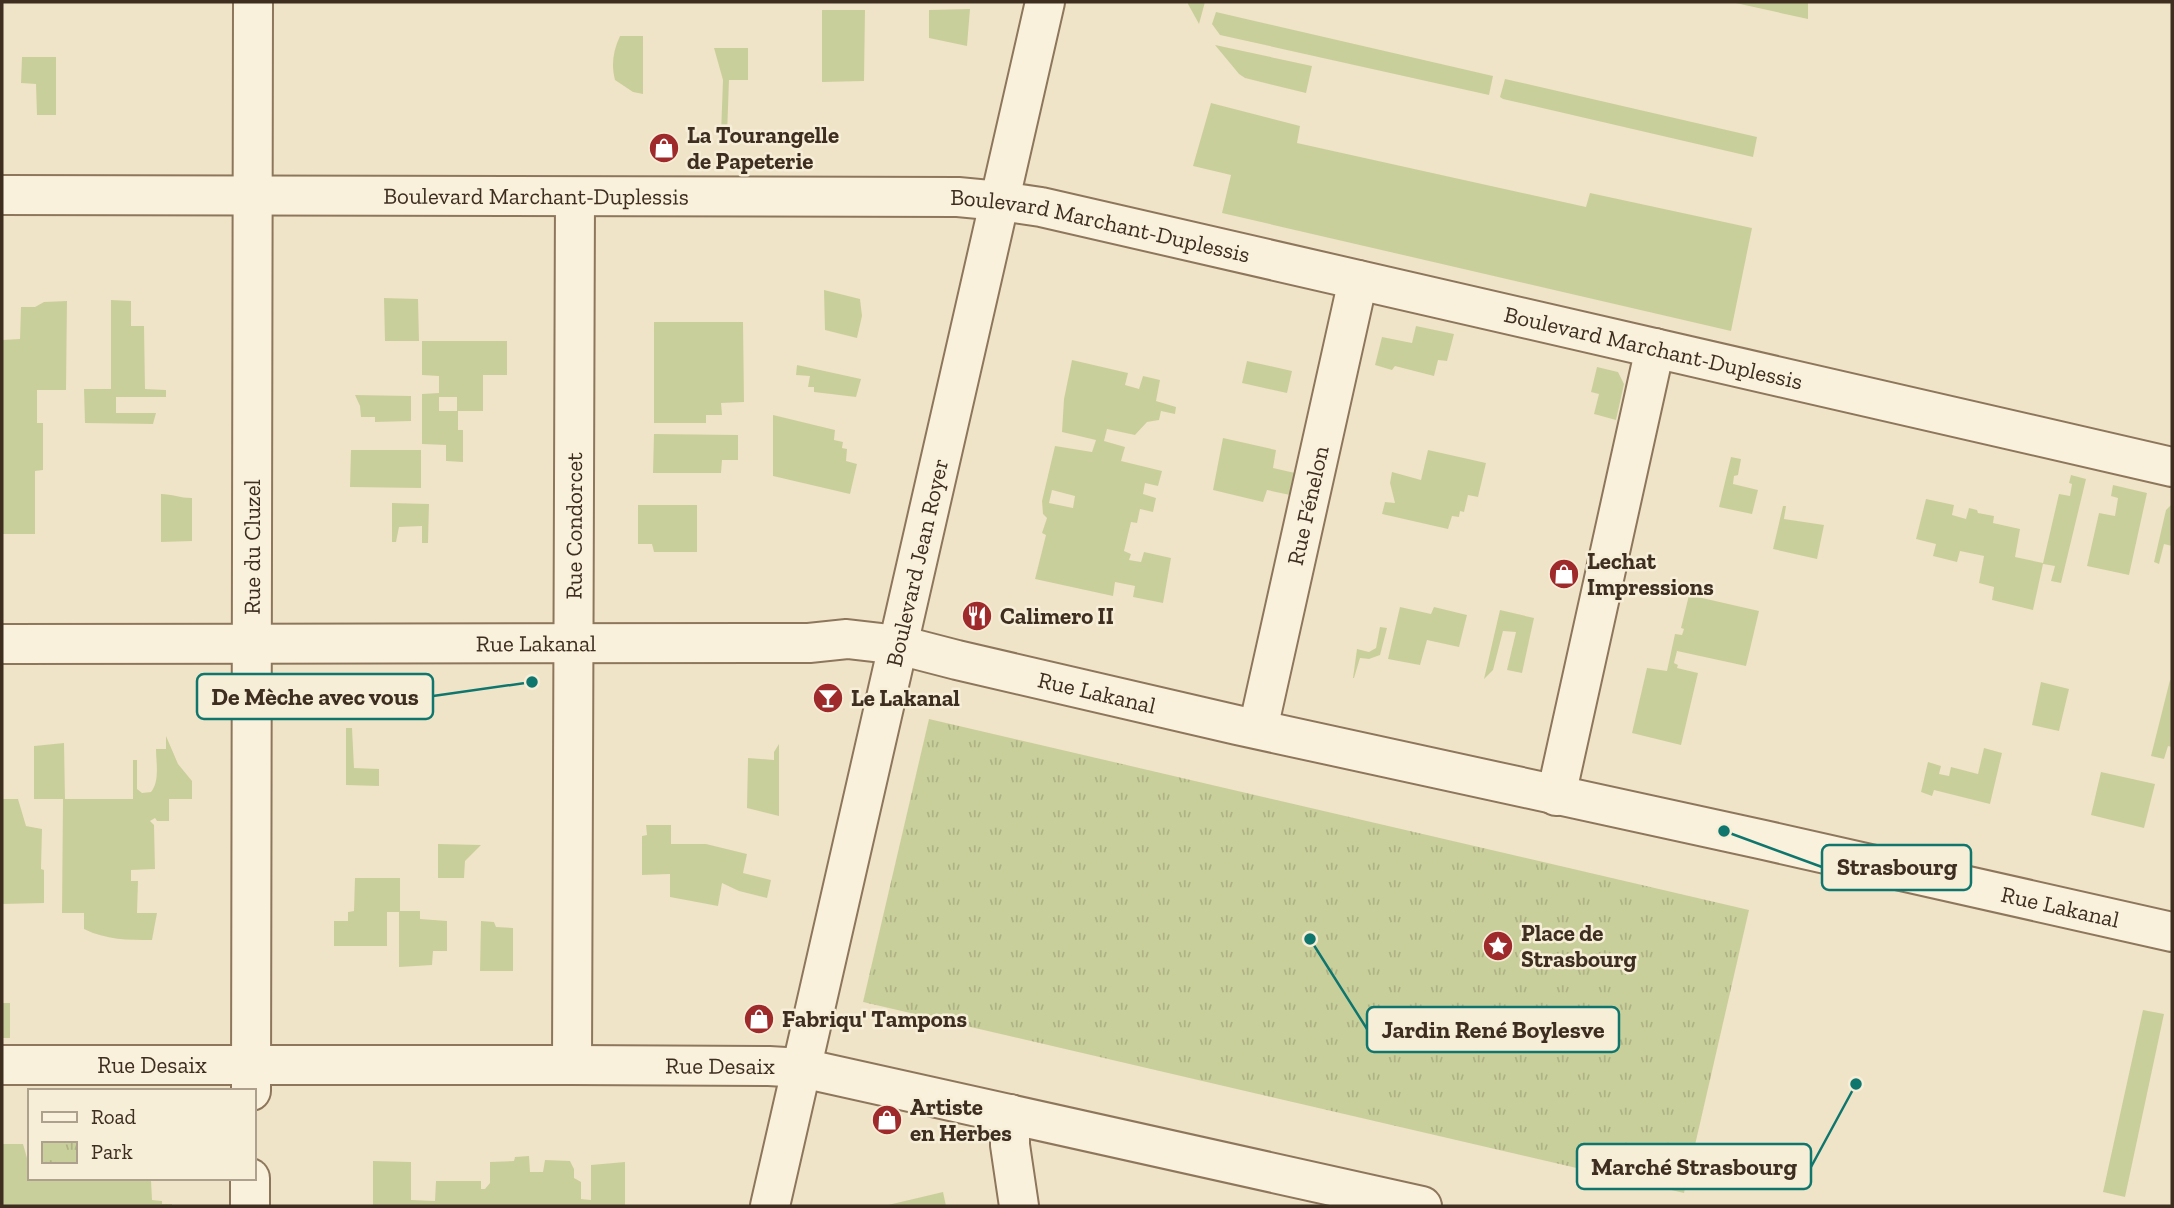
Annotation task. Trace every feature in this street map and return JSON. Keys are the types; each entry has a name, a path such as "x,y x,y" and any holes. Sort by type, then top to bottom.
{"street":[{"name":"Rue du Cluzel","path":"251,1079 253,2"},
{"name":"Boulevard Jean Royer","path":"770,1206 1045,2"},
{"name":"Boulevard Marchant-Duplessis","path":"2,195 958,197 1000,201 1041,207 2172,467"},
{"name":"Rue Condorcet","path":"572,1065 575,197"},
{"name":"Rue Fénelon","path":"1258,729 1358,280"},
{"path":"1556,796 1655,348"},
{"name":"Rue Lakanal","path":"2,644 809,643 847,639 899,645 1258,729 2172,932"},
{"name":"Rue Desaix","path":"2,1065 251,1079 572,1065 802,1068 1422,1206"},
{"path":"1010,1114 1010,1145 1019,1206"},
{"path":"250,1180 250,1206"}],"green space":[{"path":"1205,2 1199,24 1188,4"},
{"path":"1731,2 1808,2 1808,19"},
{"path":"970,9 967,46 929,38 929,10"},
{"path":"822,10 865,10 864,81 822,82"},
{"path":"1216,12 1493,76 1489,95 1220,35 1212,24"},
{"path":"620,36 643,36 643,94 633,92 615,80 613,58"},
{"path":"1215,45 1312,66 1306,93 1245,78"},
{"path":"714,48 748,48 748,80 729,80 727,135 721,134 723,80"},
{"path":"22,57 56,57 56,115 37,115 36,84 21,83"},
{"path":"1505,79 1757,137 1753,157 1503,99 1500,97"},
{"path":"1211,103 1300,126 1297,143 1586,207 1590,193 1752,228 1731,331 1222,213 1231,175 1193,166"},
{"path":"824,290 860,299 862,316 857,338 825,330"},
{"path":"384,298 418,299 419,341 385,341"},
{"path":"111,300 131,301 131,326 144,326 145,389 166,390 166,397 116,397 116,413 156,413 153,424 85,423 84,389 111,389"},
{"path":"67,301 66,390 37,390 37,423 43,423 43,470 35,471 35,534 3,534 2,340 20,339 21,307"},
{"path":"654,322 743,322 744,402 721,403 722,415 706,415 706,423 654,423"},
{"path":"1416,326 1454,334 1447,361 1438,360 1434,376 1395,366 1392,370 1375,365 1382,337 1412,343"},
{"path":"422,341 507,341 507,375 483,375 483,411 458,411 458,430 463,430 463,462 446,461 446,445 422,444 422,394 439,393 439,376 422,375","holes":["439,397 457,397 457,411 439,411"]},
{"path":"1072,360 1128,373 1125,385 1139,389 1143,376 1160,380 1156,401 1176,407 1175,414 1161,411 1159,420 1147,422 1135,435 1107,429 1104,441 1125,447 1121,461 1162,471 1158,486 1145,483 1143,494 1156,498 1153,512 1140,509 1137,523 1131,522 1124,551 1131,554 1129,560 1141,562 1144,552 1171,558 1163,603 1133,597 1135,586 1115,582 1113,596 1035,579 1046,535 1042,533 1047,518 1043,514 1042,501 1055,446 1092,452 1096,440 1062,432 1064,399","holes":["1052,490 1075,496 1073,508 1049,503"]},
{"path":"1247,361 1292,371 1287,393 1242,383"},
{"path":"797,365 861,379 856,397 814,392 814,387 808,387 810,376 796,375"},
{"path":"1597,367 1618,372 1624,384 1616,420 1594,414 1599,394 1591,392"},
{"path":"355,395 411,396 411,421 375,422 375,417 361,417"},
{"path":"773,415 835,430 834,440 843,442 842,448 847,449 846,461 857,464 850,494 773,476"},
{"path":"654,434 738,435 738,460 722,460 721,473 653,473"},
{"path":"1223,438 1276,450 1273,468 1295,473 1290,495 1267,490 1263,502 1213,490"},
{"path":"351,450 421,450 421,488 350,487"},
{"path":"1428,450 1486,463 1478,497 1468,495 1464,512 1460,511 1459,517 1452,516 1448,529 1382,514 1385,502 1395,503 1390,483 1392,472 1421,480"},
{"path":"1731,457 1741,459 1733,484 1758,490 1752,514 1719,507"},
{"path":"2071,475 2086,479 2061,583 2051,581 2055,566 2043,564 2033,610 1992,600 1994,587 1979,583 1984,556 1960,551 1957,562 1933,556 1936,544 1916,539 1926,499 1954,505 1952,515 1966,519 1969,508 1994,516 1993,523 2020,529 2015,557 2043,563 2059,494 2070,496"},
{"path":"2113,485 2147,493 2129,575 2087,566 2099,513 2115,516 2118,498 2111,496"},
{"path":"161,494 192,498 192,541 161,542"},
{"path":"392,503 429,504 428,543 422,543 422,526 399,527 396,542 392,542"},
{"path":"2172,504 2172,546 2164,544 2159,564 2154,562 2166,510"},
{"path":"638,505 697,505 697,552 654,552 652,544 638,544"},
{"path":"1783,506 1786,506 1784,519 1824,525 1817,559 1773,549"},
{"path":"1689,595 1759,611 1746,666 1677,651 1674,663 1678,665 1677,668 1698,673 1681,745 1632,733 1647,668 1667,671 1675,634 1682,635 1684,629 1681,628"},
{"path":"1400,607 1431,614 1434,607 1467,615 1459,647 1427,640 1420,665 1388,659"},
{"path":"1500,610 1534,618 1522,673 1507,670 1516,632 1503,631 1493,670 1484,679"},
{"path":"1380,627 1387,628 1380,655 1369,659 1360,658 1353,678 1357,649 1369,652 1376,648"},
{"path":"2170,680 2172,747 2168,746 2164,759 2151,756"},
{"path":"2041,682 2069,689 2059,731 2032,725"},
{"path":"929,719 1749,910 1684,1193 863,1002"},
{"path":"346,728 352,728 354,768 379,769 379,786 346,785"},
{"path":"166,736 178,764 192,781 192,799 169,799 169,821 157,821 155,818 150,821 154,825 155,869 131,870 131,881 138,881 137,913 157,913 152,940 117,939 92,933 84,929 84,913 62,913 63,799 34,799 34,746 64,743 65,799 133,799 133,760 137,760 137,789 142,793 151,792 157,777 156,749 166,749"},
{"path":"779,744 779,816 747,808 748,758 774,760 774,752"},
{"path":"1984,748 2002,753 1990,804 1934,790 1932,796 1921,792 1928,762 1941,766 1939,774 1949,776 1951,767 1978,774"},
{"path":"2101,772 2155,784 2144,828 2091,815"},
{"path":"2,799 18,799 26,826 42,829 44,903 2,904"},
{"path":"646,825 671,825 671,844 706,844 747,854 743,873 771,880 767,898 739,891 722,883 718,906 670,897 670,874 642,875 642,836 647,835"},
{"path":"438,844 481,845 465,861 464,878 438,878"},
{"path":"355,878 400,878 400,911 420,911 420,919 447,921 447,951 433,951 432,965 399,967 399,912 387,912 387,946 334,946 334,921 348,921 348,912 354,911"},
{"path":"481,921 494,922 496,927 513,928 513,971 480,971"},
{"path":"2,1003 10,1003 10,1038 2,1038"},
{"path":"2143,1010 2164,1014 2125,1197 2103,1192"},
{"path":"2,1144 23,1144 28,1158 28,1180 151,1180 152,1200 172,1204 172,1206 2,1206"},
{"path":"529,1156 530,1172 543,1172 545,1160 570,1161 574,1178 581,1182 581,1199 591,1200 591,1165 625,1162 625,1206 373,1206 373,1161 411,1162 411,1200 435,1201 436,1181 481,1181 481,1189 485,1189 490,1183 490,1162 514,1161 515,1157"},
{"path":"943,1192 946,1206 888,1205"}],"place":[{"name":"La Tourangelle de Papeterie","path":"664,148"},
{"name":"Lechat Impressions","path":"1564,574"},
{"name":"Calimero II","path":"977,616"},
{"name":"De Mèche avec vous","path":"532,682"},
{"name":"Le Lakanal","path":"828,698"},
{"name":"Strasbourg","path":"1724,831"},
{"name":"Jardin René Boylesve","path":"1310,939"},
{"name":"Place de Strasbourg","path":"1498,946"},
{"name":"Fabriqu' Tampons","path":"759,1019"},
{"name":"Marché Strasbourg","path":"1856,1084"},
{"name":"Artiste en Herbes","path":"887,1120"}]}
